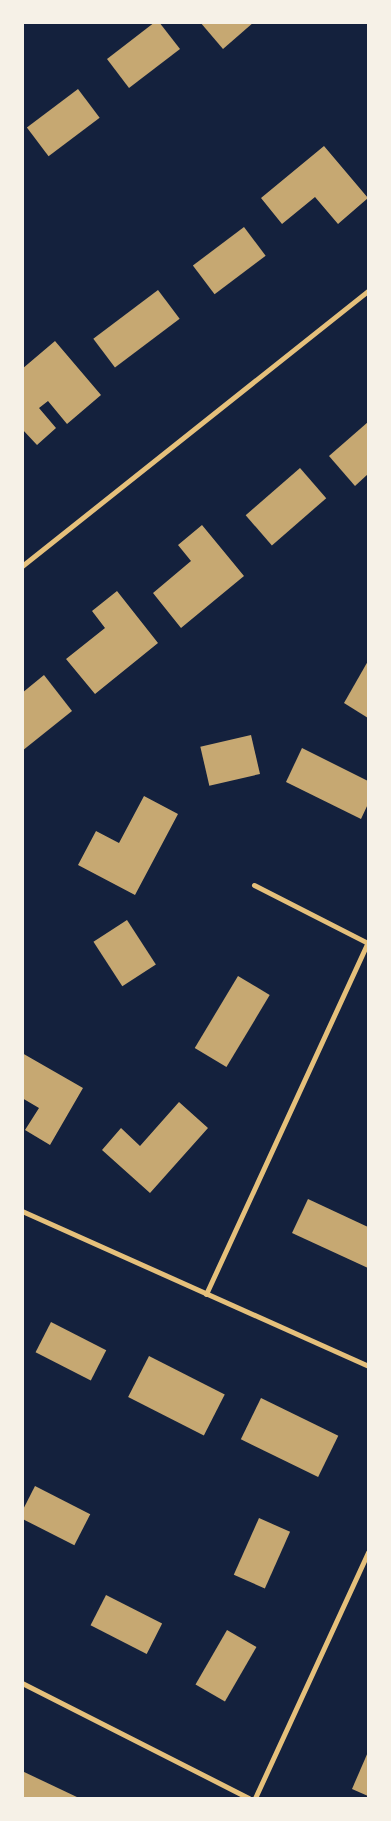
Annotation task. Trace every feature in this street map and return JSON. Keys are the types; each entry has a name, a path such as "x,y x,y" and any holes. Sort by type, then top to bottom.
{"street":[{"path":"22,566 368,291"},
{"path":"206,1294 368,942 254,885"},
{"path":"22,1211 368,1366"},
{"path":"255,1798 368,1552"},
{"path":"22,1683 249,1798"}],"building":[{"path":"155,22 159,22 180,49 129,88 107,59"},
{"path":"200,22 254,22 223,49"},
{"path":"78,89 100,118 49,156 27,128"},
{"path":"324,146 368,198 338,224 315,197 282,224 261,198"},
{"path":"244,227 266,256 215,294 193,266"},
{"path":"158,290 180,319 115,367 93,339"},
{"path":"55,341 101,395 67,424 48,401 39,408 56,428 37,445 22,429 22,369"},
{"path":"368,422 368,474 355,486 329,456"},
{"path":"300,468 326,498 272,545 246,515"},
{"path":"202,525 244,576 181,628 153,593 191,561 178,545"},
{"path":"117,591 158,643 95,694 66,659 105,628 92,611"},
{"path":"368,661 368,718 344,703"},
{"path":"44,675 72,711 22,751 22,693"},
{"path":"251,735 260,774 209,786 200,747"},
{"path":"302,748 368,781 368,804 361,819 286,782"},
{"path":"144,796 178,814 135,895 78,865 96,831 119,843"},
{"path":"127,920 156,964 122,986 93,942"},
{"path":"238,976 270,995 226,1067 195,1048"},
{"path":"22,1053 83,1088 50,1145 25,1130 39,1108 22,1098"},
{"path":"179,1102 208,1128 150,1193 102,1150 121,1128 140,1146"},
{"path":"308,1199 368,1227 368,1268 292,1233"},
{"path":"51,1322 106,1350 91,1380 36,1352"},
{"path":"149,1356 225,1395 204,1436 128,1397"},
{"path":"261,1398 338,1436 318,1477 241,1439"},
{"path":"35,1486 90,1514 74,1545 22,1519 22,1512"},
{"path":"259,1518 290,1532 265,1588 234,1575"},
{"path":"106,1595 162,1624 147,1654 91,1625"},
{"path":"227,1630 256,1647 225,1702 196,1685"},
{"path":"368,1752 368,1796 352,1789"},
{"path":"22,1771 79,1798 22,1798"}]}
